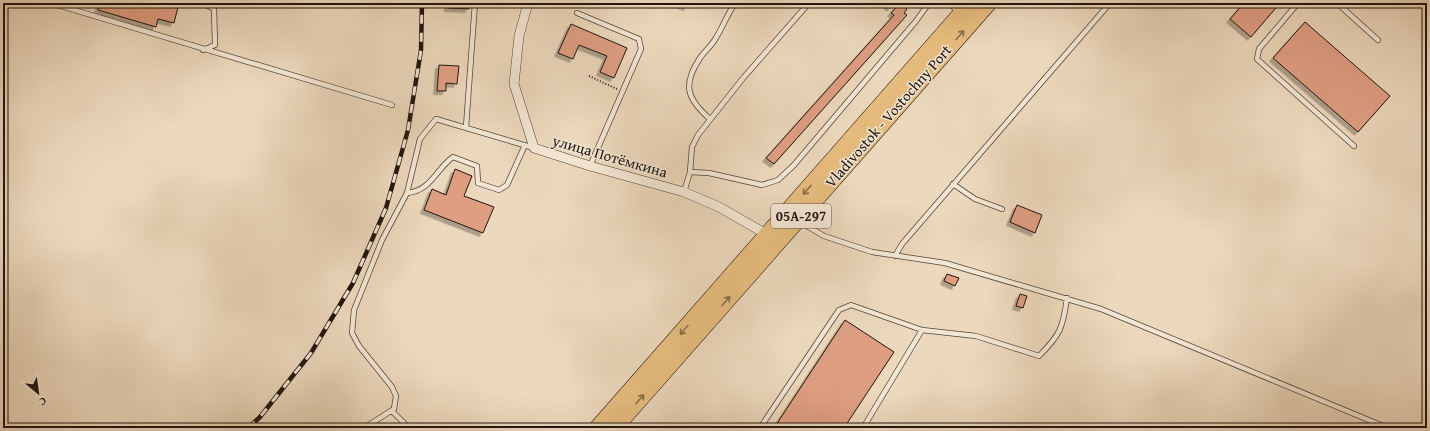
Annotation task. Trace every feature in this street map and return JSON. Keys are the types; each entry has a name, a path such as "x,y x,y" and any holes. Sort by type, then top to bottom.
{"highway":[{"name":"Vladivostok - Vostochny Port","path":"614,428 988,3"},
{"name":"Vladivostok - Vostochny Port","path":"598,428 768,235 960,7"}],"street":[{"name":"улица Потёмкина","path":"528,3 519,36 514,84 530,146 590,166 684,192 719,207 768,235"}],"lane":[{"path":"51,3 203,50 392,105"},
{"path":"204,3 214,9"},
{"path":"203,50 215,45 215,3"},
{"path":"466,127 475,3"},
{"path":"710,119 696,108 689,95 690,77 700,58 714,41 735,3"},
{"path":"684,192 690,172 692,147 698,135 744,77 809,3"},
{"path":"690,172 709,173 762,185 778,180 794,165 916,21 929,3"},
{"path":"895,256 902,244 1110,3"},
{"path":"1298,3 1259,49 1257,59 1354,146"},
{"path":"1337,3 1378,40"},
{"path":"577,13 639,39 641,49 590,166"},
{"path":"364,428 392,411 396,402 396,396 392,387 359,346 352,333 354,310 382,240 407,194 420,139 436,119 530,146 507,185 502,189 498,190 478,183 477,166 453,157 447,161 423,188 416,193 407,194"},
{"path":"953,184 975,199 1002,209"},
{"path":"797,220 824,236 872,252 945,263 1067,298 1101,310 1388,428"},
{"path":"760,428 839,310 851,305 922,330 976,336 1039,356 1056,340 1064,319 1067,298"},
{"path":"863,428 922,330"},
{"path":"392,411 409,428"}],"path":[{"path":"589,76 622,91"}],"building":[{"path":"100,3 179,3 174,23 158,19 156,27 98,10"},
{"path":"448,3 469,3 469,9 448,8"},
{"path":"677,3 689,3 687,7"},
{"path":"885,3 895,3 890,8"},
{"path":"900,3 907,9 904,13 907,15 774,164 766,158 894,15 891,13"},
{"path":"1244,3 1280,3 1251,37 1230,19"},
{"path":"1305,22 1390,96 1358,132 1273,58"},
{"path":"571,24 627,48 614,78 600,72 607,56 579,45 573,59 558,53"},
{"path":"439,65 459,66 457,84 446,83 446,91 437,91"},
{"path":"455,169 472,176 464,196 494,207 483,233 424,210 432,189 446,195"},
{"path":"1017,205 1042,215 1035,233 1010,222"},
{"path":"947,274 959,278 955,286 944,281"},
{"path":"1020,294 1027,296 1023,308 1016,306"},
{"path":"845,320 894,352 844,428 774,428"}],"railway":[{"path":"248,428 260,417 311,353 353,283 386,208 408,130 421,50 422,3"}]}
